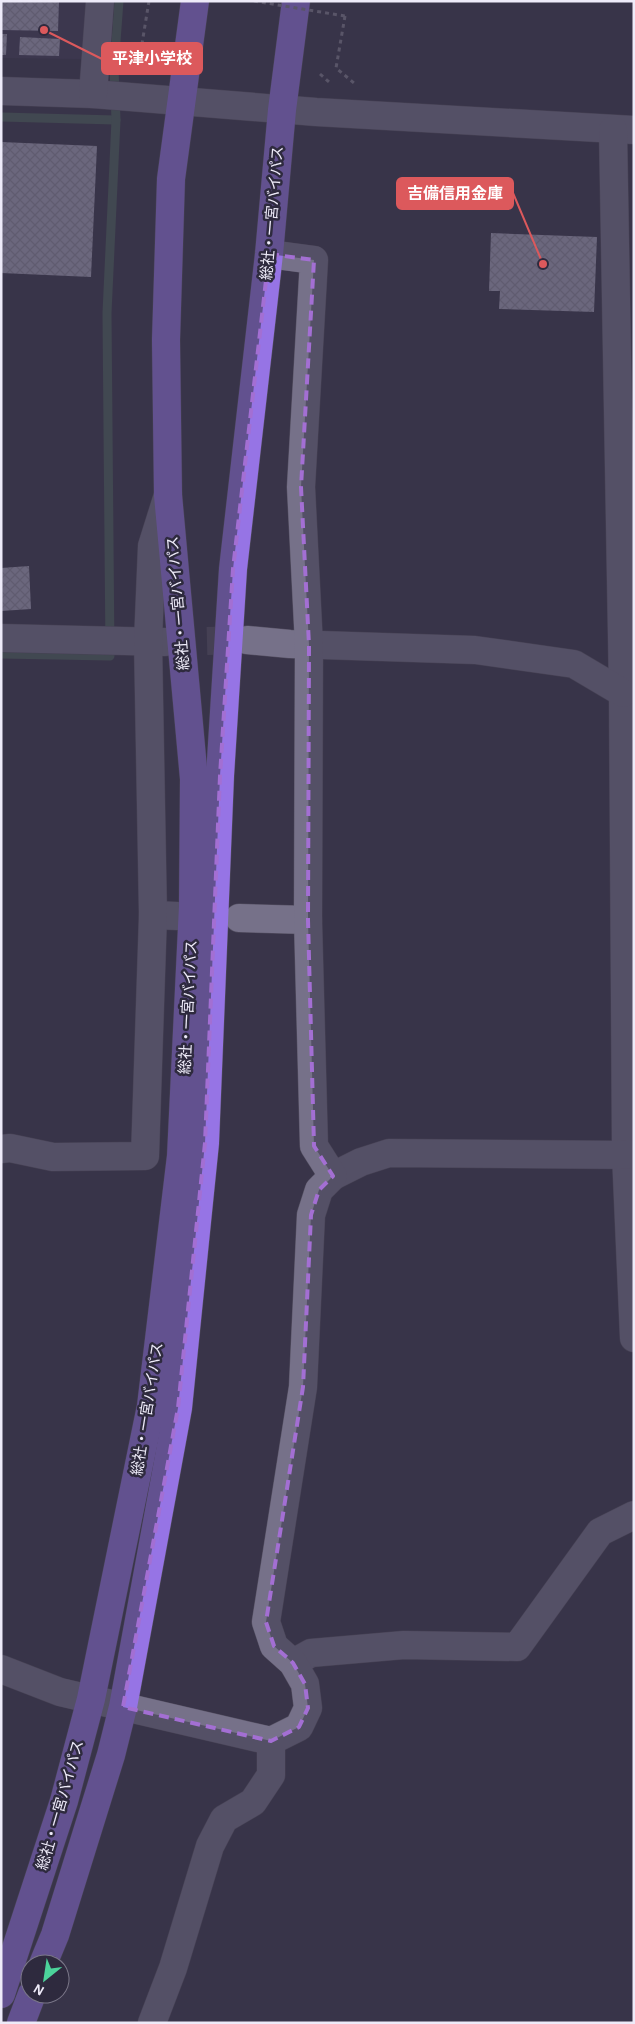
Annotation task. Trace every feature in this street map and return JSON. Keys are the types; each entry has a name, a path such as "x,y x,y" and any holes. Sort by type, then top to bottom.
{"highway":[{"name":"総社・一宮バイパス","path":"1,1994 64,1801 91,1699 151,1406 181,1156 193,906 194,779 168,495 166,340 171,179 194,1"},
{"name":"総社・一宮バイパス","path":"47,1954 111,1755 123,1707 178,1408 205,1143 220,776 233,569 269,254 282,110 296,1"},
{"path":"21,2023 28,2004"}],"street":[{"path":"96,94 100,1"},
{"path":"1,91 96,94 282,110 623,130 623,692 634,1338"},
{"path":"269,254 314,260 301,487 309,645 308,920 314,1146 333,1176"},
{"path":"6,1148 53,1156 145,1156 165,916 152,546 168,495"},
{"path":"1,638 156,642"},
{"path":"248,640 309,645 475,650 574,664 623,692"},
{"path":"239,918 308,920"},
{"path":"1,1669 60,1692 271,1741 298,1727 308,1708 305,1684 293,1663 274,1646 266,1622 303,1387 311,1215 318,1190 333,1176 361,1162 389,1153 630,1155"},
{"path":"293,1663 311,1653 404,1645 517,1647 600,1532 634,1515"},
{"path":"152,2023 173,1968 210,1846 224,1819 253,1802 271,1775 271,1741"}],"path":[{"path":"149,1 140,56 157,60"},
{"path":"254,1 345,16 336,68 356,85"}],"highlighted area":[{"path":"269,254 314,260 301,487 309,645 308,920 314,1146 333,1176 319,1190 311,1215 303,1387 266,1622 274,1646 293,1663 305,1684 308,1708 299,1727 271,1741 123,1707 178,1408 205,1143 220,776 233,569"}],"shaded area":[{"path":"1,1 90,1 85,59 1,58"}],"building":[{"path":"1,1 59,1 58,31 1,30"},
{"path":"1,34 7,34 6,55 1,55"},
{"path":"20,37 60,39 59,56 19,55"},
{"path":"1,142 97,146 91,277 1,273"},
{"path":"491,233 597,237 594,312 499,309 500,291 489,291"},
{"path":"29,566 31,609 1,611 1,568"}],"waterway":[{"path":"1,654 110,656 107,313 116,120 114,68 119,1"},
{"path":"1,117 116,120"}],"tunnel":[{"path":"165,642 247,640"}],"place":[{"name":"平津小学校","path":"44,30"},
{"name":"吉備信用金庫","path":"543,264"}]}
